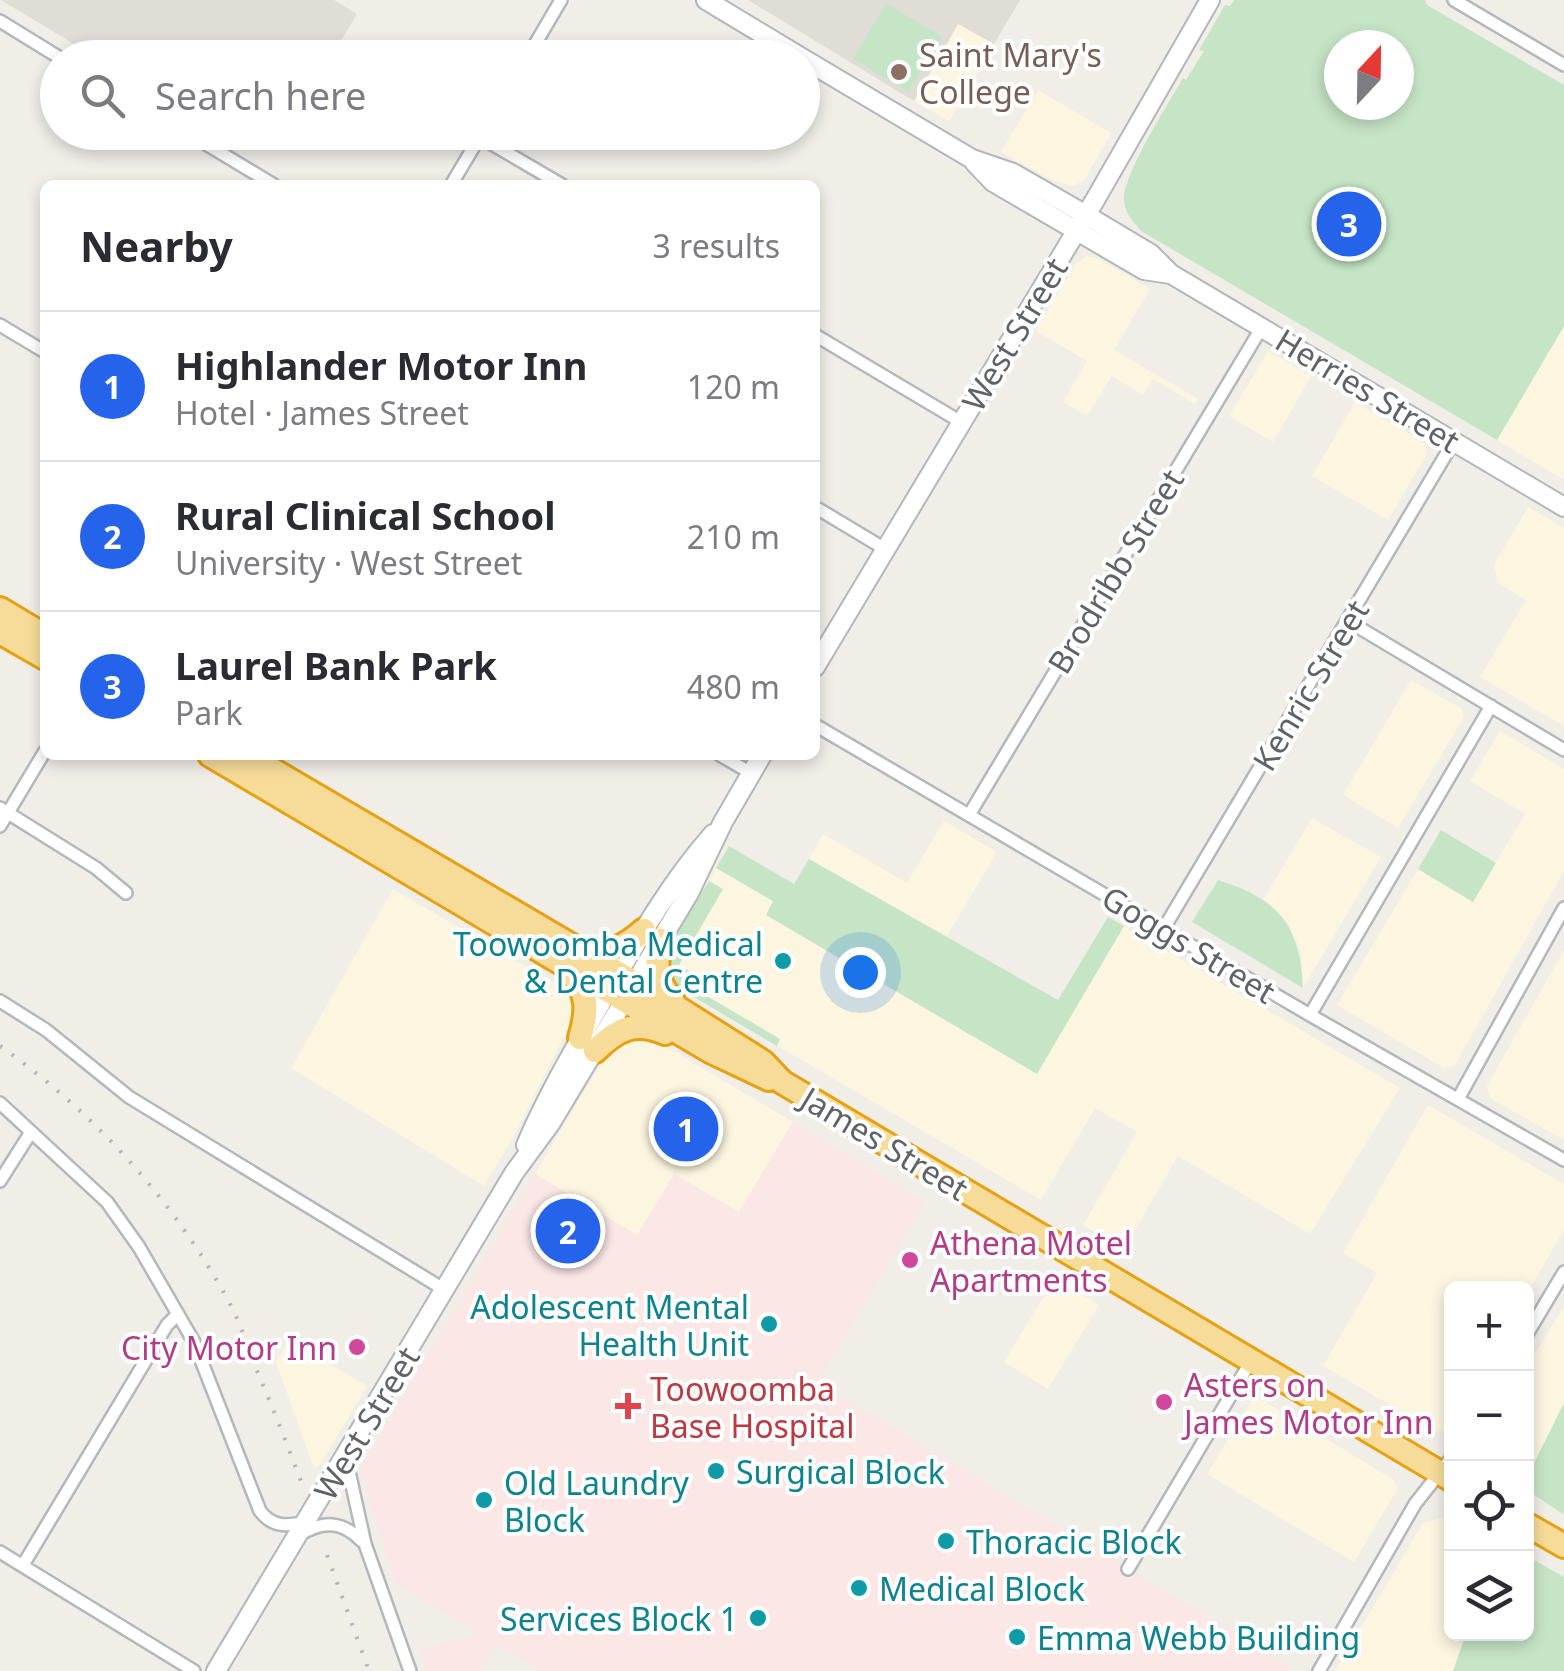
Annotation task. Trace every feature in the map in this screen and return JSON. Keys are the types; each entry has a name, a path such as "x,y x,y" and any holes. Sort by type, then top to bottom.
{"highway":[{"path":"0,609 40,633"},
{"path":"0,632 40,655"},
{"name":"James Street","path":"219,760 622,987 702,1046 758,1076 782,1082"},
{"name":"James Street","path":"255,760 567,955"},
{"path":"681,1010 658,978 652,935 614,951 567,955 586,998 588,1044 639,1025 702,1046"},
{"name":"James Street","path":"622,987 681,1010 763,1062 782,1082 1251,1361 1444,1468"},
{"path":"1534,1529 1564,1546"}],"main road":[{"name":"Herries Street","path":"706,0 772,40"},
{"name":"West Street","path":"820,659 1210,0"},
{"name":"Herries Street","path":"820,69 972,160 1013,173 1081,222 1152,254 1171,274 1564,506"},
{"name":"West Street","path":"216,1671 514,1173 535,1124 652,935 708,858 723,822 759,760"}],"street":[{"path":"538,40 561,0"},
{"path":"1454,0 1564,65"},
{"path":"0,22 40,46"},
{"path":"216,150 266,180"},
{"path":"454,180 472,150"},
{"path":"506,150 554,180"},
{"path":"0,325 40,349"},
{"name":"Brodribb Street","path":"969,815 1262,326"},
{"path":"820,338 960,422"},
{"name":"Kenric Street","path":"1164,928 1454,442"},
{"path":"820,510 885,549"},
{"path":"1348,621 1564,750"},
{"path":"1310,1015 1491,706"},
{"name":"Goggs Street","path":"820,729 1564,1160"},
{"path":"0,826 4,811 40,758"},
{"path":"728,760 751,774"},
{"path":"4,811 96,868 126,893"},
{"path":"1458,1098 1564,908"},
{"path":"0,1001 46,1030 129,1097 445,1290"},
{"path":"0,1103 107,1202 139,1246 194,1342 260,1511 274,1524 284,1526 309,1530 345,1526 365,1544"},
{"path":"0,1181 31,1132"},
{"path":"1534,1323 1564,1272"},
{"path":"23,1565 167,1325 178,1314"},
{"path":"1128,1569 1251,1361"},
{"path":"346,1458 365,1544 410,1671"},
{"path":"1319,1671 1415,1504 1444,1473"},
{"path":"0,1552 194,1671"}],"shaded area":[{"path":"1,0 334,0 357,14 341,40 67,40"},
{"name":"Saint Mary's College","path":"748,0 1020,0 994,44 958,24 914,101 820,44 820,40 814,40"},
{"path":"959,23 994,44 949,121 914,101"},
{"path":"1038,90 1111,133 1085,179 1074,186 1056,182 1001,152"},
{"path":"1086,256 1098,258 1150,289 1114,350 1198,399 1195,404 1153,379 1143,395 1112,376 1087,416 1063,402 1087,361 1036,331 1076,264"},
{"path":"1564,327 1564,480 1497,440"},
{"path":"1268,351 1311,376 1273,442 1229,416"},
{"path":"1355,402 1424,443 1427,454 1388,520 1312,476"},
{"path":"1528,507 1564,528 1564,726 1480,677 1526,600 1498,583 1494,565"},
{"path":"1411,680 1462,709 1464,717 1398,828 1343,795"},
{"path":"1500,731 1564,769 1564,871 1455,1065 1444,1068 1337,1005 1418,869 1473,902 1525,814 1470,781"},
{"path":"1312,818 1381,857 1303,988 1301,951 1287,922 1263,900"},
{"path":"944,821 997,852 947,936 809,859 823,834 907,883"},
{"path":"716,868 774,902 767,915 1037,1073 1124,926 1400,1088 1310,1234 1178,1156 1124,1249 1083,1225 1137,1132 1095,1108 1041,1200 682,990 673,981 672,948"},
{"path":"393,889 566,990 574,1004 573,1019 484,1186 291,1068"},
{"path":"1564,950 1564,1140 1490,1098 1487,1086"},
{"path":"633,1038 660,1043 793,1122 739,1212 637,1235 535,1174 606,1054 616,1044"},
{"path":"1428,1105 1564,1184 1564,1229 1534,1282 1444,1281 1444,1430 1436,1432 1323,1366 1377,1273 1343,1253"},
{"name":"Toowoomba Base Hospital","path":"793,1122 925,1202 817,1382 1291,1667 1289,1671 542,1671 498,1644 480,1671 426,1671 419,1650 480,1634 396,1583 360,1470 535,1174 637,1235 674,1174 739,1212"},
{"path":"1055,1278 1099,1305 1048,1389 1004,1362"},
{"path":"1564,1306 1564,1403 1534,1465 1534,1371 1534,1355"},
{"path":"286,1345 311,1360 315,1355 367,1386 314,1469 276,1362"},
{"path":"1259,1398 1394,1480 1397,1490 1354,1562 1207,1474 1252,1400"},
{"path":"1444,1517 1444,1641 1464,1641 1453,1671 1335,1671 1423,1523"}],"green space":[{"path":"1234,0 1425,0 1427,5 1564,85 1564,326 1497,440 1141,231 1129,216 1124,197 1126,185 1140,154 1183,78 1186,80 1204,51 1199,50 1225,5 1230,6"},
{"path":"886,3 942,37 908,92 853,59"},
{"path":"1441,830 1496,863 1473,902 1418,869"},
{"path":"729,846 794,884 809,859 1058,1000 1108,917 1124,926 1037,1074 766,915 773,901 716,868"},
{"path":"1218,880 1257,896 1282,918 1297,947 1303,988 1192,922"},
{"path":"709,881 723,889 679,965 691,972 685,983 780,1039 777,1046 682,990 673,978 670,964 676,935"},
{"path":"1564,1403 1564,1515 1534,1495 1534,1463"},
{"path":"1534,1560 1564,1577 1564,1671 1453,1671 1464,1641 1534,1641"}],"railway":[{"path":"0,1046 99,1129 183,1229 233,1310 303,1487"},
{"path":"327,1555 369,1671"}],"place":[{"name":"Saint Mary's College","path":"899,72"},
{"name":"Laurel Bank Park","path":"1349,224"},
{"name":"Toowoomba Medical & Dental Centre","path":"783,961"},
{"name":"Highlander Motor Inn","path":"686,1129"},
{"name":"Rural Clinical School","path":"568,1231"},
{"name":"Athena Motel Apartments","path":"910,1260"},
{"name":"Adolescent Mental Health Unit","path":"769,1324"},
{"name":"City Motor Inn","path":"357,1347"},
{"name":"Asters on James Motor Inn","path":"1164,1402"},
{"name":"Toowoomba Base Hospital","path":"628,1406"},
{"name":"Surgical Block","path":"716,1471"},
{"name":"Old Laundry Block","path":"484,1500"},
{"name":"Thoracic Block","path":"946,1541"},
{"name":"Medical Block","path":"859,1588"},
{"name":"Services Block 1","path":"758,1618"},
{"name":"Emma Webb Building","path":"1017,1637"}]}
